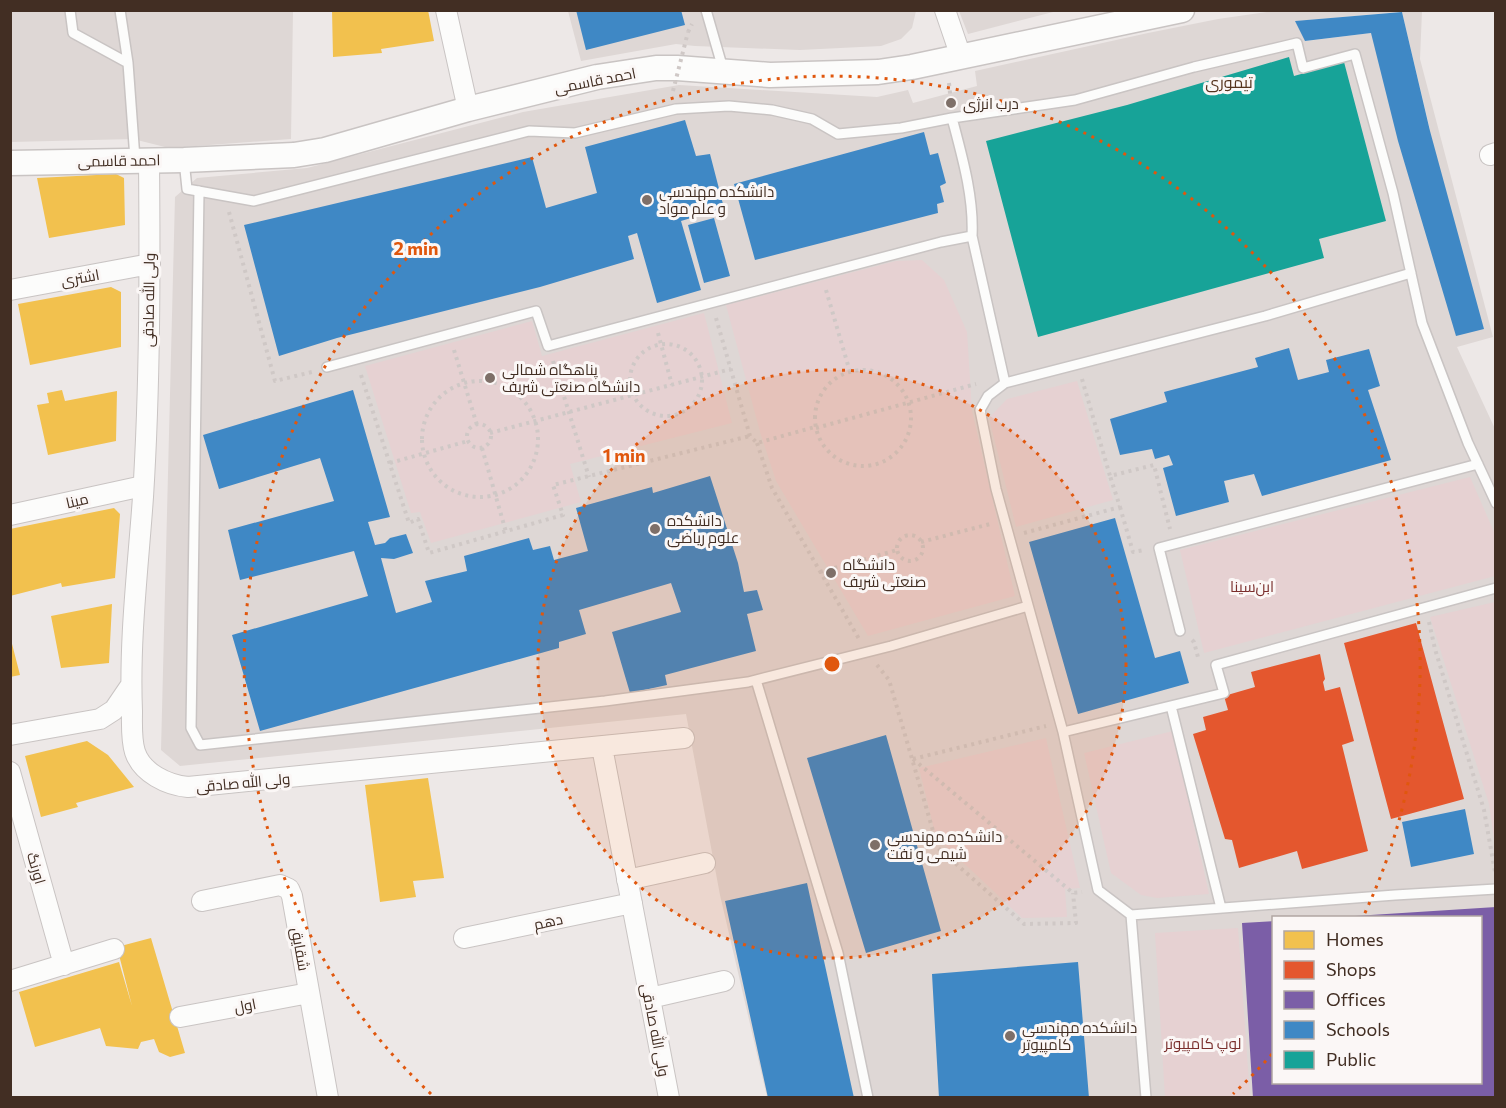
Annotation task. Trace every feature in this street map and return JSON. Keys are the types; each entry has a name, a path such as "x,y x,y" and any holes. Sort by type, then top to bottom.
{"street":[{"path":"446,10 468,109"},
{"path":"945,10 954,58"},
{"name":"احمد قاسمی","path":"10,163 294,155 325,150 468,109 597,77 656,68 770,75 878,72 912,68 1182,10"},
{"name":"ولی الله صادقی","path":"142,159 150,264 143,486 131,685 133,748 139,762 152,774 175,786 188,787 602,747 669,1098"},
{"name":"اشتری","path":"10,290 150,264"},
{"name":"مینا","path":"10,515 143,486"},
{"path":"10,735 100,719 114,710 131,685"},
{"path":"602,747 684,738"},
{"name":"اورنگ","path":"10,772 64,965"},
{"path":"627,880 705,863"},
{"name":"شقایق","path":"202,901 280,885 289,889 328,1098"},
{"name":"دهم","path":"464,938 632,903"},
{"path":"10,981 114,949"},
{"path":"650,998 724,981"},
{"name":"اول","path":"180,1017 309,993"}],"lane":[{"path":"70,10 73,33 128,63"},
{"path":"120,10 142,159"},
{"path":"706,10 723,72"},
{"path":"184,159 187,189 254,201 530,131 575,133 676,109 729,106 772,110 812,119 838,134 901,128 1074,100 1194,67 1297,43 1303,68 1355,54 1393,193 1422,322 1478,464 1496,503"},
{"path":"952,118 961,151 973,216 972,236 1004,380"},
{"path":"199,191 191,728 200,745 605,701 756,680 867,652 1028,606"},
{"path":"327,368 536,311 548,346 941,242 972,236"},
{"path":"1411,273 1265,316 1078,364 1004,380 988,396 980,410 1009,537 1062,727 1098,890 1131,915 1496,889"},
{"path":"1180,631 1159,548 1478,464"},
{"path":"1062,727 1172,706 1224,693 1216,664 1496,588"},
{"path":"756,680 838,953 868,1098"},
{"path":"1172,706 1221,908"},
{"path":"1131,915 1146,1098"}],"path":[{"path":"673,91 688,32"},
{"path":"952,118 954,58"},
{"path":"225,196 275,381 327,368"},
{"path":"822,274 850,372"},
{"path":"712,303 750,436 757,443 772,488 867,652 889,680 938,848 1024,924 1076,923 1073,893 913,759"},
{"path":"654,318 672,385"},
{"path":"450,335 477,425"},
{"path":"661,344 673,344 685,348 699,363 703,376 698,399 689,409 678,415 667,417 648,412 632,396 630,372 635,360 649,348 661,344"},
{"path":"548,346 589,477"},
{"path":"356,360 409,523 418,519 429,553 562,515 553,485 750,436"},
{"path":"1078,364 1110,476 1133,552 1174,545 1154,465 1110,476"},
{"path":"490,433 731,369"},
{"path":"872,370 888,377 903,391 908,402 911,422 907,439 889,459 874,466 859,467 842,463 828,454 813,422 815,407 821,391 838,376 850,372 872,370"},
{"path":"476,380 496,382 521,396 534,414 536,422 539,434 536,458 526,476 510,489 495,494 471,496 451,490 437,478 426,461 421,439 424,419 439,397 456,385 476,380"},
{"path":"757,443 908,402 1004,380"},
{"path":"477,425 487,427 490,433 487,445 482,448 474,447 468,441 468,430 477,425"},
{"path":"390,463 468,441"},
{"path":"482,448 506,532"},
{"path":"1009,537 1120,507"},
{"path":"921,542 1005,521"},
{"path":"908,535 915,536 921,542 922,551 915,560 902,558 897,550 898,541 908,535"},
{"path":"820,572 897,550"},
{"path":"1426,606 1435,649 1485,810 1496,877"},
{"path":"1180,631 1194,642 1208,697"},
{"path":"913,759 1062,727"},
{"path":"1073,893 1098,890"}],"shaded area":[{"path":"959,10 1057,11 968,34"},
{"path":"10,11 293,11 291,139 169,148 133,139 11,142"},
{"path":"568,11 916,11 912,28 901,39 881,46 800,50 676,44 581,61"},
{"name":"دانشگاه صنعتی شریف","path":"1274,11 1422,11 1420,59 1493,337 1457,347 1496,431 1495,1097 767,1097 720,895 686,714 180,766 161,750 175,197 197,178 307,168 523,112 679,85 877,97 908,90 913,103 977,86 975,71 1148,33","holes":["1402,12 1430,130 1371,33 1306,41 1296,21"]}],"green space":[{"path":"922,260 944,280 967,332 972,411 1015,596 868,636 776,481 760,432 726,305 896,261"},
{"path":"704,313 732,423 570,464 581,502 431,543 420,512 411,513 365,366 532,321 542,356"},
{"path":"1077,381 1113,500 1016,527 989,418 1007,399"},
{"name":"ابن‌سینا","path":"1470,477 1495,534 1495,576 1204,653 1180,550"},
{"path":"1496,602 1495,846 1489,804 1430,617"},
{"path":"1173,731 1209,894 1157,898 1141,895 1111,873 1084,753"},
{"path":"1046,738 1080,888 1065,889 1067,917 1022,918 936,837 919,768"},
{"name":"لوپ کامپیوتر","path":"1238,928 1250,1097 1165,1097 1155,933"}],"building: Homes":[{"path":"332,10 428,10 434,41 381,49 382,53 333,57"},
{"path":"116,174 124,178 125,225 49,238 37,178"},
{"path":"111,287 121,292 121,347 30,365 18,304"},
{"path":"62,390 65,401 117,391 116,441 48,455 37,405 49,403 47,393"},
{"path":"114,508 120,514 115,578 62,587 61,583 10,596 10,529"},
{"path":"112,604 109,663 61,668 51,616"},
{"path":"10,636 20,675 10,677"},
{"path":"87,741 108,755 134,787 76,803 78,807 41,817 25,756"},
{"path":"428,778 444,878 413,881 416,897 380,902 365,785"},
{"path":"151,938 185,1053 170,1057 159,1052 154,1039 141,1042 138,1049 106,1046 100,1028 35,1047 19,992 119,962 132,1006 117,947"}],"building: Shops":[{"path":"1416,623 1464,799 1391,819 1344,643"},
{"path":"1320,654 1325,691 1340,687 1354,741 1342,745 1368,851 1302,869 1297,851 1239,868 1232,840 1225,839 1193,734 1206,730 1203,717 1228,710 1224,696 1255,687 1251,672"}],"building: Offices":[{"path":"1496,907 1496,1098 1253,1098 1242,923 1272,921 1272,1084 1482,1084 1482,916 1355,916"}],"building: Schools":[{"path":"576,10 681,10 685,25 586,50"},
{"path":"1402,12 1430,131 1484,329 1456,336 1398,141 1371,33 1305,41 1295,21"},
{"path":"685,120 696,156 710,154 724,208 681,221 701,290 657,303 637,233 628,236 634,259 540,287 337,338 279,356 244,225 532,157 546,208 597,193 585,147"},
{"path":"924,132 930,155 938,153 946,183 940,186 944,202 937,204 938,213 755,260 734,184"},
{"path":"714,218 730,276 704,283 688,225"},
{"path":"1289,348 1298,380 1329,372 1326,360 1369,349 1380,386 1368,390 1391,460 1262,496 1254,474 1224,481 1229,502 1176,516 1163,468 1173,465 1169,455 1155,459 1152,449 1120,455 1110,419 1167,402 1164,392 1258,367 1255,358"},
{"path":"353,390 390,517 368,522 375,545 406,534 413,553 394,559 381,558 396,613 432,602 425,581 467,571 464,556 529,538 533,550 550,546 554,560 588,551 576,508 652,487 653,493 710,476 738,563 744,592 757,590 763,610 747,614 756,651 665,675 667,685 630,693 612,632 681,612 671,583 579,610 586,634 559,642 559,648 260,731 232,635 368,596 354,551 240,580 228,530 334,501 320,458 219,489 203,435"},
{"path":"1115,518 1155,658 1180,651 1189,683 1078,714 1029,542"},
{"name":"دانشکده مهندسی شیمی و نفت","path":"886,735 941,931 866,953 807,758"},
{"path":"1465,809 1474,854 1411,867 1402,822"},
{"path":"807,883 854,1098 768,1098 725,901"},
{"name":"دانشکده مهندسی کامپیوتر","path":"1078,962 1089,1098 939,1098 932,974"}],"building: Public":[{"path":"1289,57 1294,76 1344,62 1386,221 1319,239 1324,258 1038,337 986,141 1127,105"}],"place":[{"name":"درب انرژی","path":"951,103"},
{"name":"دانشکده مهندسی و علم مواد","path":"647,200"},
{"name":"پناهگاه شمالی دانشگاه صنعتی شریف","path":"490,378"},
{"name":"دانشکده علوم ریاضی","path":"655,529"},
{"name":"دانشگاه صنعتی شریف","path":"831,573"},
{"name":"دانشکده مهندسی شیمی و نفت","path":"875,845"},
{"name":"دانشکده مهندسی کامپیوتر","path":"1010,1036"}],"district":[{"name":"تیموری","path":"1229,81"}]}
